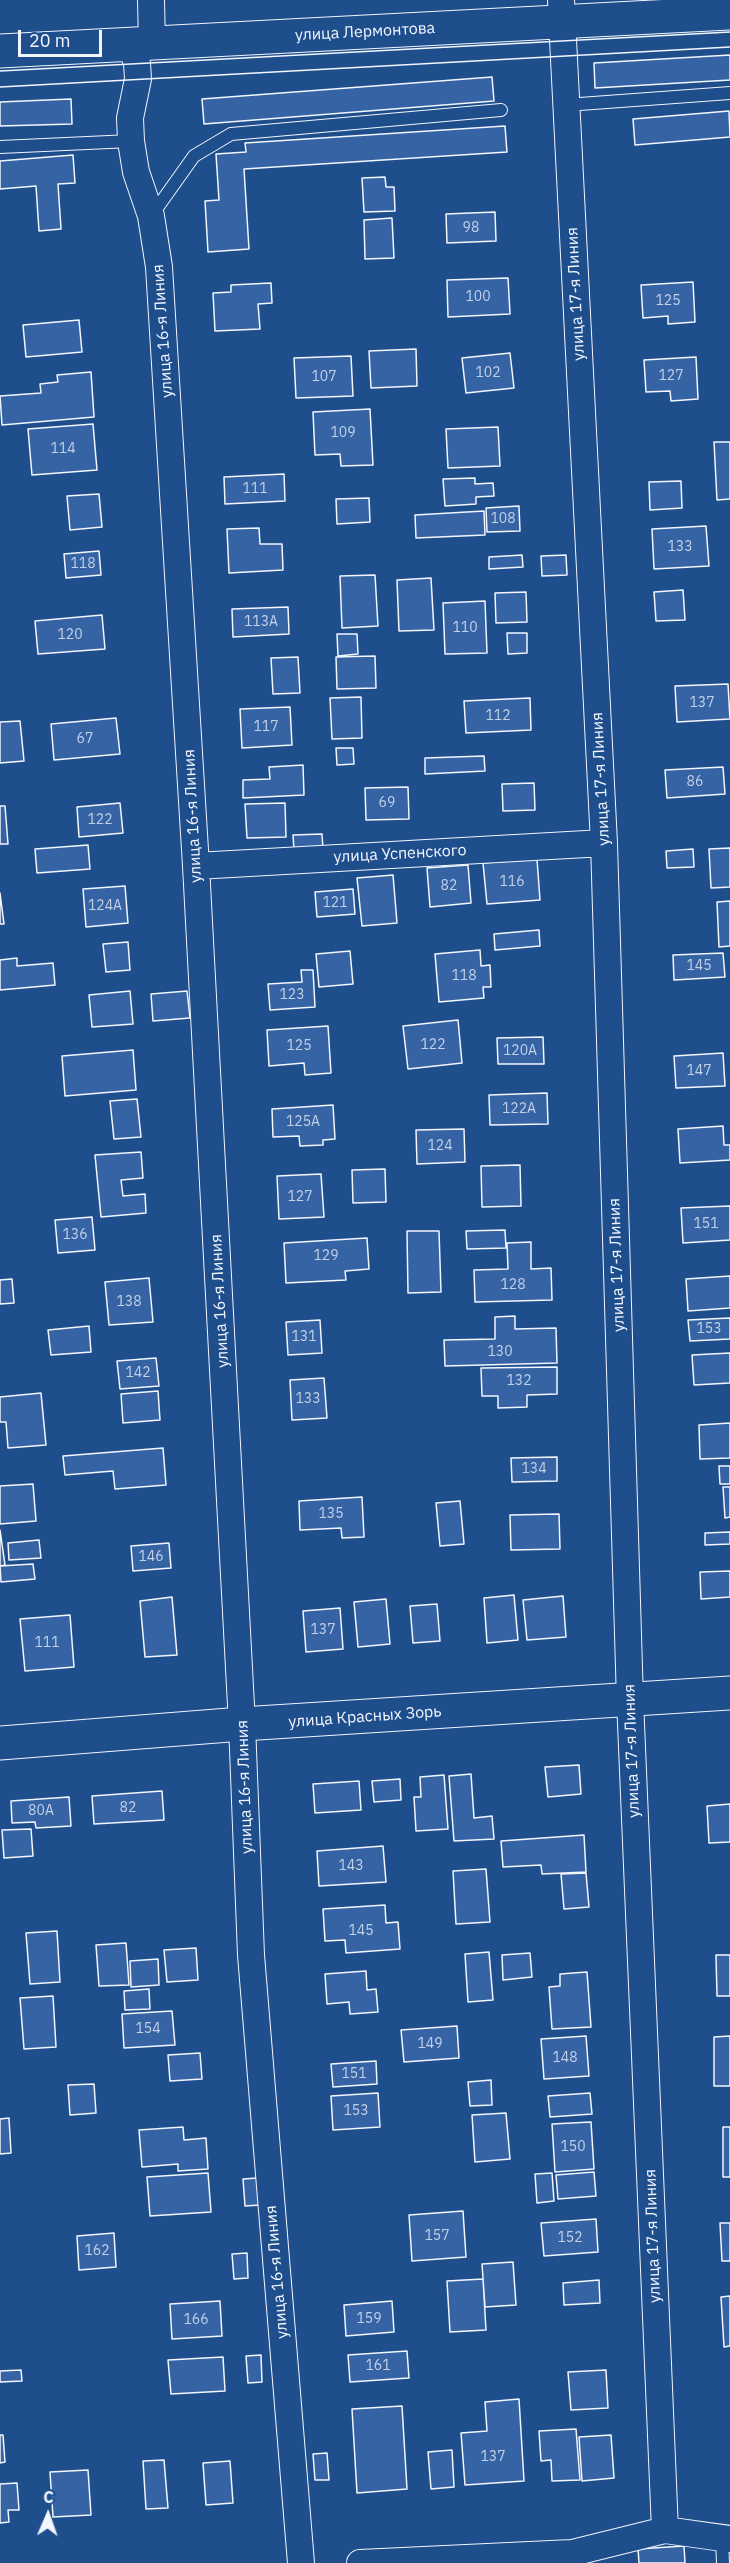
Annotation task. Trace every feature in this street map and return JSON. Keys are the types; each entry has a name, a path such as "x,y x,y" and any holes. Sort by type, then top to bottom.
{"street":[{"name":"улица 16-я Линия","path":"151,0 137,63 138,79 130,118 130,141 136,172 151,216 159,267 196,866 242,1724 251,1955 301,2563"},
{"name":"улица Лермонтова","path":"0,51 141,44 561,11 730,13"},
{"name":"улица 17-я Линия","path":"561,11 604,843 630,1700 665,2530"},
{"name":"улица Успенского","path":"196,866 604,843"},
{"name":"улица Красных Зорь","path":"0,1743 242,1724 730,1693"},
{"path":"360,2563 572,2553 665,2530 725,2547"}],"lane":[{"path":"566,105 730,93"},
{"path":"151,216 194,156 231,134 501,110"},
{"path":"0,147 130,141"}],"building":[{"path":"730,55 730,80 595,88 594,63"},
{"path":"492,77 494,101 204,124 202,99"},
{"path":"71,99 72,124 0,126 0,102"},
{"path":"729,111 730,137 635,145 633,119"},
{"path":"505,126 507,152 244,169 249,249 208,252 205,201 219,200 216,154 246,152 245,143"},
{"path":"73,155 75,183 58,184 61,229 39,231 36,186 0,189 0,161"},
{"path":"385,177 386,187 394,187 395,211 364,212 362,178"},
{"path":"495,212 496,241 447,243 446,214"},
{"path":"392,218 394,258 365,259 364,220"},
{"path":"508,278 510,314 448,317 447,280"},
{"path":"693,282 695,322 668,324 668,316 643,318 641,285"},
{"path":"271,283 272,303 258,304 260,329 215,331 213,293 231,292 231,285"},
{"path":"79,320 82,352 26,357 23,325"},
{"path":"416,349 417,386 371,388 369,351"},
{"path":"510,353 514,388 466,393 462,358"},
{"path":"351,356 353,396 296,398 294,358"},
{"path":"696,357 698,399 671,401 670,391 646,392 644,360"},
{"path":"91,372 94,417 2,425 0,396 41,393 40,384 58,382 57,375"},
{"path":"370,409 373,465 341,466 340,454 315,455 313,412"},
{"path":"93,424 97,470 32,475 28,429"},
{"path":"498,427 500,466 448,468 446,429"},
{"path":"714,442 730,442 730,499 717,500"},
{"path":"284,474 285,501 225,504 224,477"},
{"path":"475,478 475,484 493,483 494,496 476,497 476,504 445,506 443,479"},
{"path":"681,481 682,508 650,510 649,482"},
{"path":"99,494 102,527 70,530 67,496"},
{"path":"369,498 370,522 337,524 336,499"},
{"path":"519,506 520,531 487,532 486,508"},
{"path":"484,511 485,535 416,538 415,515"},
{"path":"706,526 709,566 654,569 652,529"},
{"path":"259,528 260,544 282,544 283,570 229,573 227,529"},
{"path":"99,551 101,575 66,578 64,554"},
{"path":"522,555 523,567 489,569 489,557"},
{"path":"566,555 567,575 542,576 541,556"},
{"path":"375,575 378,626 342,628 340,576"},
{"path":"431,578 434,630 399,631 397,580"},
{"path":"683,590 685,620 656,621 654,592"},
{"path":"526,592 527,622 496,623 495,593"},
{"path":"485,601 487,653 445,654 443,603"},
{"path":"288,607 289,634 233,637 232,609"},
{"path":"102,615 105,649 38,654 35,621"},
{"path":"507,633 527,633 527,653 508,654"},
{"path":"337,634 357,634 358,654 338,656"},
{"path":"375,656 376,688 337,689 336,657"},
{"path":"298,657 300,693 273,694 271,658"},
{"path":"728,684 730,719 677,722 675,686"},
{"path":"361,697 362,738 332,739 330,698"},
{"path":"530,698 531,730 466,733 464,701"},
{"path":"290,707 292,745 242,748 240,709"},
{"path":"116,718 120,754 54,760 51,724"},
{"path":"20,721 24,761 0,763 0,722"},
{"path":"336,748 353,748 354,764 337,765"},
{"path":"484,756 485,771 425,774 425,758"},
{"path":"303,765 304,795 243,798 243,780 270,779 269,767"},
{"path":"723,767 725,794 667,798 665,770"},
{"path":"534,783 535,810 503,811 502,784"},
{"path":"408,787 409,819 366,820 365,788"},
{"path":"120,803 123,833 79,837 77,807"},
{"path":"285,803 286,837 247,838 245,804"},
{"path":"0,806 5,806 8,844 0,844"},
{"path":"322,834 323,849 294,850 293,835"},
{"path":"88,845 90,869 37,873 35,849"},
{"path":"730,848 730,887 711,888 709,849"},
{"path":"693,849 694,867 667,868 666,851"},
{"path":"537,859 540,900 487,904 483,863"},
{"path":"468,865 471,903 430,907 427,868"},
{"path":"393,875 397,923 362,926 357,878"},
{"path":"125,886 128,923 86,927 83,889"},
{"path":"353,889 355,914 317,917 315,892"},
{"path":"0,893 4,924 0,924"},
{"path":"730,901 730,946 719,947 717,902"},
{"path":"539,930 540,946 495,950 494,934"},
{"path":"128,942 130,970 106,972 103,944"},
{"path":"480,950 481,966 490,965 491,987 483,987 484,998 439,1002 435,954"},
{"path":"350,951 353,984 319,987 316,954"},
{"path":"723,953 725,977 674,980 673,955"},
{"path":"17,958 17,966 53,963 55,985 0,990 0,960"},
{"path":"301,970 313,970 315,1007 270,1010 268,984 302,982"},
{"path":"130,991 133,1024 92,1027 89,995"},
{"path":"187,991 190,1018 153,1021 151,994"},
{"path":"458,1020 462,1063 408,1069 403,1026"},
{"path":"328,1026 331,1073 305,1075 304,1063 269,1066 267,1030"},
{"path":"543,1037 544,1064 498,1064 497,1038"},
{"path":"133,1050 136,1090 65,1096 62,1056"},
{"path":"723,1053 725,1086 676,1088 674,1056"},
{"path":"547,1093 548,1124 490,1125 489,1095"},
{"path":"137,1099 141,1137 114,1139 110,1101"},
{"path":"333,1105 335,1139 323,1140 323,1145 300,1146 299,1136 273,1137 272,1109"},
{"path":"723,1126 724,1145 730,1145 730,1160 680,1163 678,1129"},
{"path":"464,1129 465,1162 417,1164 416,1130"},
{"path":"141,1152 143,1178 121,1180 123,1196 145,1194 146,1213 101,1217 95,1155"},
{"path":"520,1165 521,1206 482,1207 481,1166"},
{"path":"385,1169 386,1202 353,1203 352,1170"},
{"path":"321,1174 324,1217 279,1219 277,1176"},
{"path":"730,1206 730,1240 683,1243 681,1208"},
{"path":"92,1217 95,1250 58,1253 55,1220"},
{"path":"505,1230 506,1248 467,1249 466,1231"},
{"path":"407,1231 439,1231 441,1292 408,1293"},
{"path":"367,1238 369,1269 345,1271 346,1280 286,1283 284,1243"},
{"path":"531,1242 531,1269 551,1268 552,1300 475,1302 474,1270 508,1269 507,1243"},
{"path":"730,1276 730,1308 688,1311 686,1279"},
{"path":"149,1278 153,1322 109,1325 105,1282"},
{"path":"12,1279 14,1303 0,1304 0,1280"},
{"path":"515,1316 515,1329 556,1328 557,1363 445,1366 444,1340 495,1339 495,1317"},
{"path":"730,1318 730,1339 690,1341 688,1320"},
{"path":"320,1320 322,1353 288,1355 286,1322"},
{"path":"89,1326 91,1352 51,1355 48,1330"},
{"path":"730,1353 730,1383 694,1385 692,1355"},
{"path":"156,1358 159,1386 120,1389 117,1361"},
{"path":"557,1367 557,1394 527,1395 527,1407 498,1408 498,1396 482,1396 481,1368"},
{"path":"324,1378 327,1418 292,1420 290,1380"},
{"path":"158,1391 160,1420 123,1423 121,1394"},
{"path":"41,1393 46,1445 8,1448 6,1422 0,1422 0,1397"},
{"path":"730,1423 730,1458 700,1459 699,1425"},
{"path":"163,1448 166,1485 115,1489 113,1471 65,1475 63,1456"},
{"path":"557,1457 557,1481 512,1482 511,1458"},
{"path":"719,1466 730,1466 730,1484 720,1484"},
{"path":"33,1484 36,1521 0,1524 0,1486"},
{"path":"723,1487 730,1487 730,1517 725,1518"},
{"path":"362,1497 364,1537 342,1538 341,1528 300,1530 299,1501"},
{"path":"460,1501 464,1544 440,1546 436,1503"},
{"path":"559,1514 560,1549 511,1550 510,1515"},
{"path":"0,1530 5,1565 0,1566"},
{"path":"730,1532 730,1544 705,1545 705,1533"},
{"path":"39,1540 41,1558 9,1560 8,1543"},
{"path":"169,1543 171,1568 133,1571 131,1546"},
{"path":"33,1564 35,1579 1,1582 0,1566"},
{"path":"730,1571 730,1597 701,1599 700,1572"},
{"path":"514,1595 518,1640 487,1643 484,1598"},
{"path":"563,1596 566,1637 527,1640 523,1600"},
{"path":"172,1597 177,1655 145,1657 140,1601"},
{"path":"386,1599 390,1644 358,1647 354,1602"},
{"path":"437,1604 440,1641 413,1643 410,1606"},
{"path":"340,1608 343,1649 306,1652 303,1611"},
{"path":"70,1615 74,1667 25,1671 20,1619"},
{"path":"579,1765 581,1794 548,1797 545,1767"},
{"path":"471,1774 474,1818 492,1816 494,1839 454,1841 449,1776"},
{"path":"444,1775 448,1829 416,1831 414,1797 421,1797 420,1777"},
{"path":"400,1779 401,1800 374,1802 372,1781"},
{"path":"359,1781 361,1810 315,1813 313,1784"},
{"path":"162,1791 164,1820 94,1824 92,1796"},
{"path":"69,1797 71,1826 36,1828 35,1822 12,1823 11,1801"},
{"path":"730,1804 730,1842 709,1843 707,1806"},
{"path":"31,1829 33,1856 4,1858 2,1830"},
{"path":"584,1835 586,1872 542,1874 541,1865 503,1867 501,1841"},
{"path":"383,1846 386,1882 319,1886 317,1851"},
{"path":"486,1869 490,1922 456,1924 453,1871"},
{"path":"586,1873 589,1907 564,1909 561,1874"},
{"path":"385,1905 386,1923 398,1922 400,1949 346,1953 345,1940 325,1941 323,1909"},
{"path":"57,1931 60,1982 30,1984 26,1933"},
{"path":"126,1943 129,1985 99,1986 96,1945"},
{"path":"196,1948 198,1980 167,1982 164,1950"},
{"path":"489,1952 493,2000 468,2002 465,1954"},
{"path":"530,1953 532,1977 503,1980 502,1955"},
{"path":"716,1955 730,1955 730,1996 717,1996"},
{"path":"158,1959 159,1985 131,1987 130,1961"},
{"path":"366,1971 367,1990 376,1989 378,2012 350,2014 349,2002 327,2004 325,1974"},
{"path":"587,1972 591,2027 552,2029 549,1987 560,1986 560,1974"},
{"path":"149,1989 150,2009 125,2010 124,1991"},
{"path":"53,1996 56,2047 24,2049 20,1998"},
{"path":"172,2011 175,2045 124,2048 122,2014"},
{"path":"457,2026 459,2058 404,2062 401,2030"},
{"path":"586,2036 589,2076 544,2079 541,2039"},
{"path":"730,2036 730,2086 714,2086 714,2037"},
{"path":"200,2053 202,2079 170,2081 168,2055"},
{"path":"376,2061 377,2084 333,2087 331,2064"},
{"path":"491,2080 492,2105 470,2106 468,2082"},
{"path":"94,2084 96,2113 70,2115 68,2085"},
{"path":"378,2093 380,2127 333,2130 331,2096"},
{"path":"590,2093 592,2114 550,2117 548,2096"},
{"path":"506,2113 510,2159 475,2162 472,2115"},
{"path":"9,2118 11,2153 0,2154 0,2119"},
{"path":"591,2122 594,2169 555,2172 552,2124"},
{"path":"183,2127 184,2140 206,2138 208,2169 178,2171 178,2164 142,2167 139,2130"},
{"path":"723,2127 730,2127 730,2177 723,2177"},
{"path":"594,2172 596,2196 558,2199 556,2175"},
{"path":"208,2173 211,2212 150,2216 147,2177"},
{"path":"552,2173 554,2201 537,2203 535,2174"},
{"path":"258,2178 260,2205 245,2206 243,2179"},
{"path":"463,2211 466,2257 412,2261 409,2215"},
{"path":"596,2219 598,2252 544,2256 541,2223"},
{"path":"720,2223 730,2223 730,2261 722,2261"},
{"path":"114,2233 116,2267 79,2270 77,2236"},
{"path":"247,2253 248,2278 234,2279 232,2254"},
{"path":"513,2262 516,2305 485,2307 482,2264"},
{"path":"483,2279 486,2330 450,2332 447,2281"},
{"path":"599,2280 600,2303 564,2305 563,2283"},
{"path":"730,2296 730,2346 724,2347 721,2297"},
{"path":"220,2301 222,2336 172,2339 170,2304"},
{"path":"392,2301 394,2332 346,2336 344,2305"},
{"path":"407,2351 409,2378 350,2382 348,2355"},
{"path":"261,2355 262,2382 248,2383 246,2356"},
{"path":"223,2357 225,2391 171,2394 168,2360"},
{"path":"21,2370 22,2381 0,2382 0,2371"},
{"path":"606,2370 608,2408 571,2410 568,2372"},
{"path":"519,2399 524,2481 465,2485 461,2433 487,2431 485,2402"},
{"path":"402,2406 407,2489 357,2493 352,2409"},
{"path":"576,2429 580,2480 552,2481 551,2460 541,2461 539,2431"},
{"path":"0,2435 3,2435 5,2462 0,2463"},
{"path":"611,2435 614,2478 582,2481 579,2437"},
{"path":"452,2450 454,2487 431,2489 428,2452"},
{"path":"327,2453 329,2480 315,2480 313,2454"},
{"path":"164,2460 168,2508 146,2509 143,2461"},
{"path":"230,2461 233,2503 206,2505 203,2463"},
{"path":"88,2470 91,2515 53,2517 50,2472"},
{"path":"17,2483 19,2510 8,2510 9,2522 0,2523 0,2484"},
{"path":"684,2546 685,2563 639,2563 638,2549"}],"tram line":[{"path":"0,71 730,32"},
{"path":"0,87 730,47"}]}
